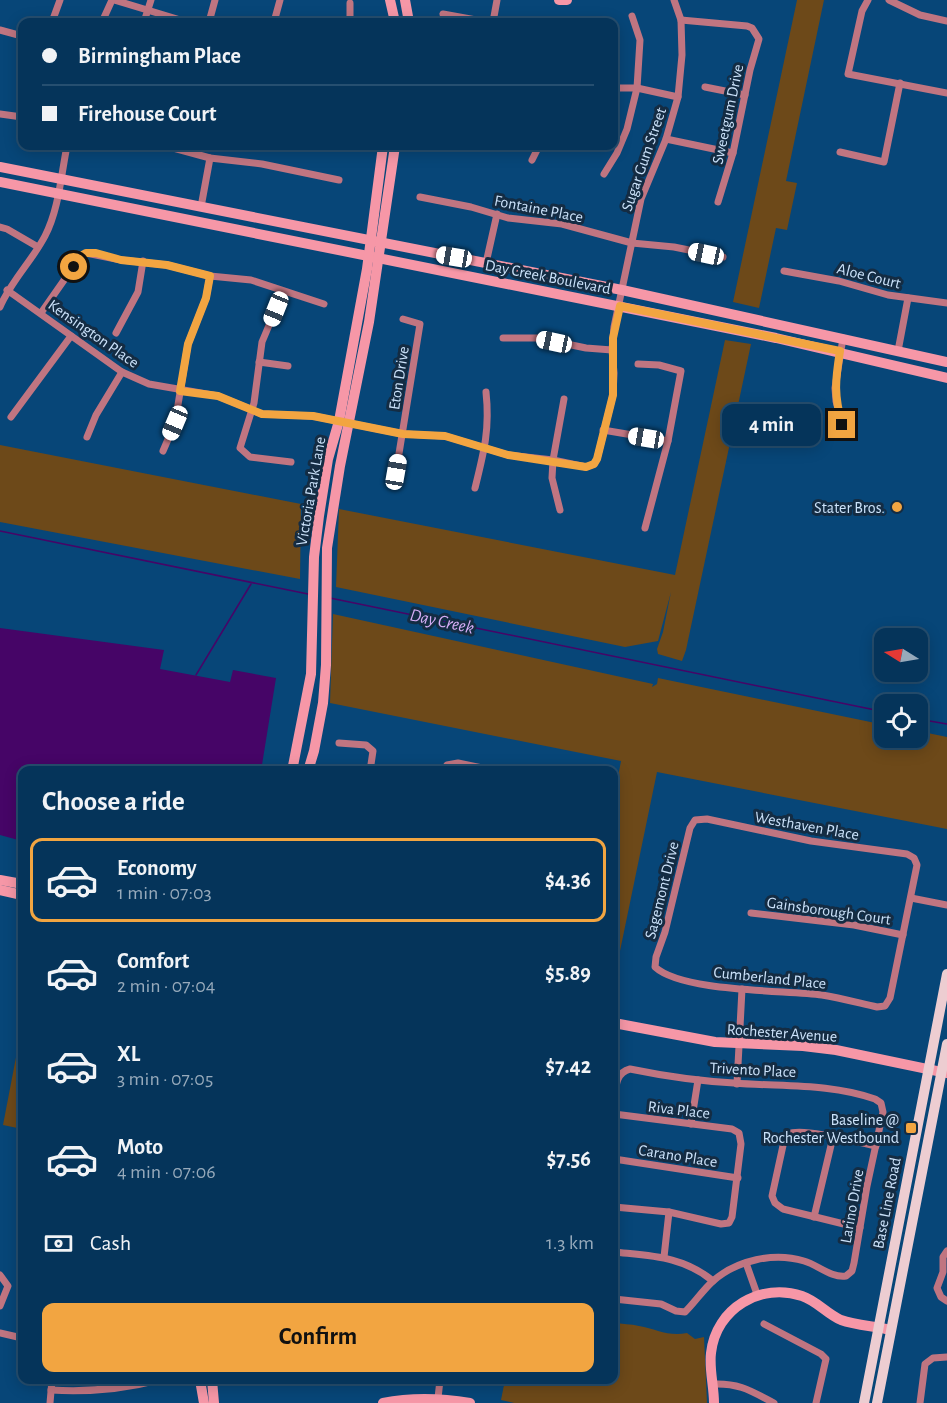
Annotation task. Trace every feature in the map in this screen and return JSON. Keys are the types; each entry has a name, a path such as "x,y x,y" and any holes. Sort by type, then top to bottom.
{"main road":[{"path":"390,0 394,18"},
{"path":"405,0 408,18"},
{"path":"559,0 567,0"},
{"name":"Victoria Park Lane","path":"309,766 322,703 326,665 325,583 331,519 344,422 375,243 383,150"},
{"name":"Victoria Park Lane","path":"375,243 394,150"},
{"name":"Day Creek Boulevard","path":"0,167 375,243 622,290 947,362"},
{"name":"Day Creek Boulevard","path":"0,182 840,351 947,378"},
{"name":"Victoria Park Lane","path":"293,766 311,674 314,558 319,516 328,459 344,422"},
{"path":"0,880 18,883"},
{"path":"0,890 18,894"},
{"name":"Base Line Road","path":"864,1403 947,974"},
{"name":"Rochester Avenue","path":"618,1024 703,1041 820,1048 944,1073"},
{"name":"Base Line Road","path":"877,1403 944,1073 947,1044"},
{"path":"714,1403 711,1353 716,1334 725,1317 738,1304 757,1294 778,1291 794,1294 805,1297 840,1319 891,1330"},
{"path":"201,1384 204,1403"},
{"path":"212,1384 214,1403"},
{"path":"383,1403 403,1399 438,1398 470,1403"}],"street":[{"path":"53,18 60,0"},
{"path":"104,18 113,0 174,18"},
{"path":"145,18 151,0"},
{"path":"210,18 215,0"},
{"path":"275,18 280,0"},
{"path":"494,18 497,0"},
{"name":"Sugar Gum Street","path":"591,466 597,459 613,395 614,327 641,199 666,139 678,97 682,55 681,20 674,0"},
{"path":"868,0 862,11 848,74 947,93"},
{"path":"889,0 920,15 947,21"},
{"path":"350,3 350,18"},
{"path":"443,14 465,18"},
{"path":"604,174 617,153 627,129 637,88 640,40 632,16"},
{"name":"Sweetgum Drive","path":"681,20 747,26 752,28 759,39 752,60 733,153 718,201"},
{"path":"0,30 18,35"},
{"path":"840,152 884,162 900,83"},
{"path":"705,87 746,95"},
{"path":"618,88 637,88 678,97"},
{"path":"0,114 18,116"},
{"path":"666,139 733,153"},
{"path":"0,307 7,290 38,247 52,220 66,150"},
{"path":"181,150 210,158 262,164 339,180"},
{"path":"532,160 536,150"},
{"path":"201,207 210,158"},
{"name":"Fontaine Place","path":"420,196 523,221 562,224 632,243 674,247 723,257"},
{"path":"486,263 497,214"},
{"path":"0,228 7,229 38,247"},
{"path":"41,313 81,256 86,253 121,260 143,261 210,276 251,280 324,304"},
{"path":"116,333 138,292 143,261"},
{"name":"Aloe Court","path":"784,271 832,280 888,295 947,303"},
{"path":"163,451 175,423 188,344 206,298 210,276"},
{"name":"Kensington Place","path":"7,290 122,372 149,384 218,396 270,416 302,415 403,434 445,436 508,455 591,466"},
{"path":"283,292 262,342 252,410 240,448 250,457 291,462"},
{"path":"898,351 908,298"},
{"name":"Eton Drive","path":"396,472 420,324 403,319"},
{"path":"11,417 71,336"},
{"path":"504,338 538,338 585,348 612,350"},
{"path":"843,338 835,381 835,396 845,435"},
{"path":"259,362 288,366"},
{"path":"638,364 659,365 681,371 668,441 645,528"},
{"path":"87,437 96,415 122,372"},
{"path":"475,488 485,449 489,419 486,392"},
{"path":"560,510 552,478 564,399"},
{"path":"603,430 668,441"},
{"path":"339,743 366,745 373,751 371,766"},
{"path":"450,766 458,763 473,766"},
{"name":"Westhaven Place","path":"695,820 707,819 811,841 907,854 914,858 917,865 911,898"},
{"name":"Sagemont Drive","path":"655,967 690,828 695,820"},
{"path":"903,935 911,898 947,904"},
{"name":"Gainsborough Court","path":"751,913 854,925 903,935"},
{"name":"Cumberland Place","path":"655,967 663,974 708,986 824,995 877,1007 885,1006 890,998 903,935"},
{"path":"737,1084 742,989"},
{"name":"Trivento Place","path":"618,1077 622,1071 630,1069 737,1084 810,1086 866,1096 881,1103"},
{"path":"691,1124 698,1080"},
{"name":"Larino Drive","path":"746,1263 775,1256 802,1260 835,1275 846,1276 852,1271 883,1112 881,1103"},
{"name":"Riva Place","path":"618,1115 732,1129 739,1133 741,1144 738,1178"},
{"path":"860,1227 783,1209 775,1203 772,1196 784,1141 789,1134 795,1132 833,1137 876,1146"},
{"path":"814,1216 833,1137"},
{"name":"Carano Place","path":"618,1160 738,1178"},
{"path":"618,1207 669,1212 721,1224 729,1223 738,1178"},
{"path":"664,1257 669,1212"},
{"path":"944,1299 937,1288 943,1272 943,1257 947,1251"},
{"path":"618,1252 664,1257 699,1270 713,1281"},
{"path":"618,1299 661,1304 676,1311 685,1312 713,1281 729,1270 746,1263 757,1294"},
{"path":"0,1306 8,1286 1,1276"},
{"path":"764,1324 821,1354 826,1359 816,1403"},
{"path":"0,1333 18,1337"},
{"path":"920,1403 925,1364 933,1358 947,1357"},
{"path":"50,1403 52,1384"},
{"path":"51,1390 73,1391 141,1384"},
{"path":"438,1398 440,1384"},
{"path":"713,1384 747,1388 774,1403"}],"shaded area":[{"path":"797,0 824,0 786,181 797,183 787,230 776,228 759,308 733,302"},
{"path":"725,340 751,344 682,661 658,654 657,649 671,592 658,641 625,647 336,587 339,509 675,575"},
{"path":"0,445 301,504 300,579 0,522"},
{"path":"333,614 653,684 652,687 657,684 658,678 874,723 874,748 928,748 928,733 947,737 947,829 657,772 618,961 618,777 621,761 330,703"},
{"path":"0,628 164,650 160,669 230,682 233,670 276,678 262,766 18,766 18,840 0,835"},
{"path":"18,1047 18,1128 3,1125"},
{"path":"618,1323 668,1333 687,1333 695,1339 704,1337 707,1403 514,1403 501,1400 504,1384 618,1384"}],"waterway":[{"name":"Day Creek","path":"0,531 308,594"},
{"path":"196,675 251,584"},
{"name":"Day Creek","path":"330,598 874,710"},
{"name":"Day Creek","path":"928,721 947,724"}],"place":[{"name":"Stater Bros.","path":"897,507"},
{"name":"Baseline @ Rochester Westbound","path":"911,1128"}],"route":[{"path":"74,267 81,256 86,253 96,253 121,260 167,265 210,276 206,298 188,344 180,391 218,396 262,414 313,416 403,434 445,436 521,458 591,466 597,459 613,395 612,350 614,327 620,306 840,351 835,396 842,425"}]}
